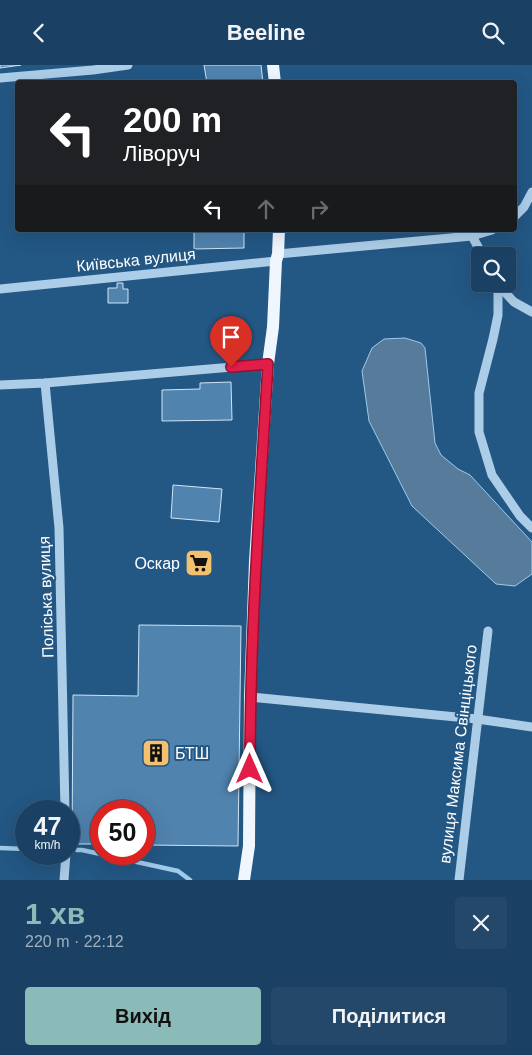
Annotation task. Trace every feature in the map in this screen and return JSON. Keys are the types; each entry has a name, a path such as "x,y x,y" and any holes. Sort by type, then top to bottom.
{"main road":[{"path":"273,65 275,80"},
{"path":"244,880 249,846 250,697 255,561 279,232"}],"street":[{"path":"0,78 94,70 128,65"},
{"path":"517,214 524,207 532,192"},
{"name":"Київська вулиця","path":"0,289 472,236 485,232"},
{"path":"472,236 478,247"},
{"path":"498,292 498,315 495,331 479,393 480,432 492,475 520,516 532,528"},
{"path":"505,292 514,302 532,312"},
{"path":"0,385 46,383 268,364"},
{"name":"Поліська вулиця","path":"46,383 59,528 65,800"},
{"name":"вулиця Максима Свінціцького","path":"459,880 488,631"},
{"path":"250,697 477,719 532,727"},
{"path":"64,880 65,865"}],"water":[{"path":"405,338 421,343 425,348 435,443 441,455 458,469 470,475 532,542 532,574 515,586 496,584 412,506 369,421 362,371 372,348 384,339"}],"building":[{"path":"0,65 21,65 0,68"},
{"path":"204,65 261,65 263,80 206,80"},
{"path":"194,232 244,232 244,248 194,249"},
{"path":"117,283 123,283 123,289 128,289 128,303 108,303 108,288 117,288"},
{"path":"231,382 232,420 162,421 162,390 200,389 200,383"},
{"path":"173,485 222,489 219,522 171,518"},
{"name":"БТШ","path":"139,625 241,626 238,846 155,845 155,800 90,800 90,844 80,844 80,800 72,800 73,695 138,696"}],"waterway":[{"path":"0,848 15,849"},
{"path":"80,850 178,871 190,880"}],"place":[{"name":"Оскар","path":"199,563"},
{"name":"БТШ","path":"156,753"}],"route":[{"path":"231,367 268,364 255,561 250,697 250,769"}]}
